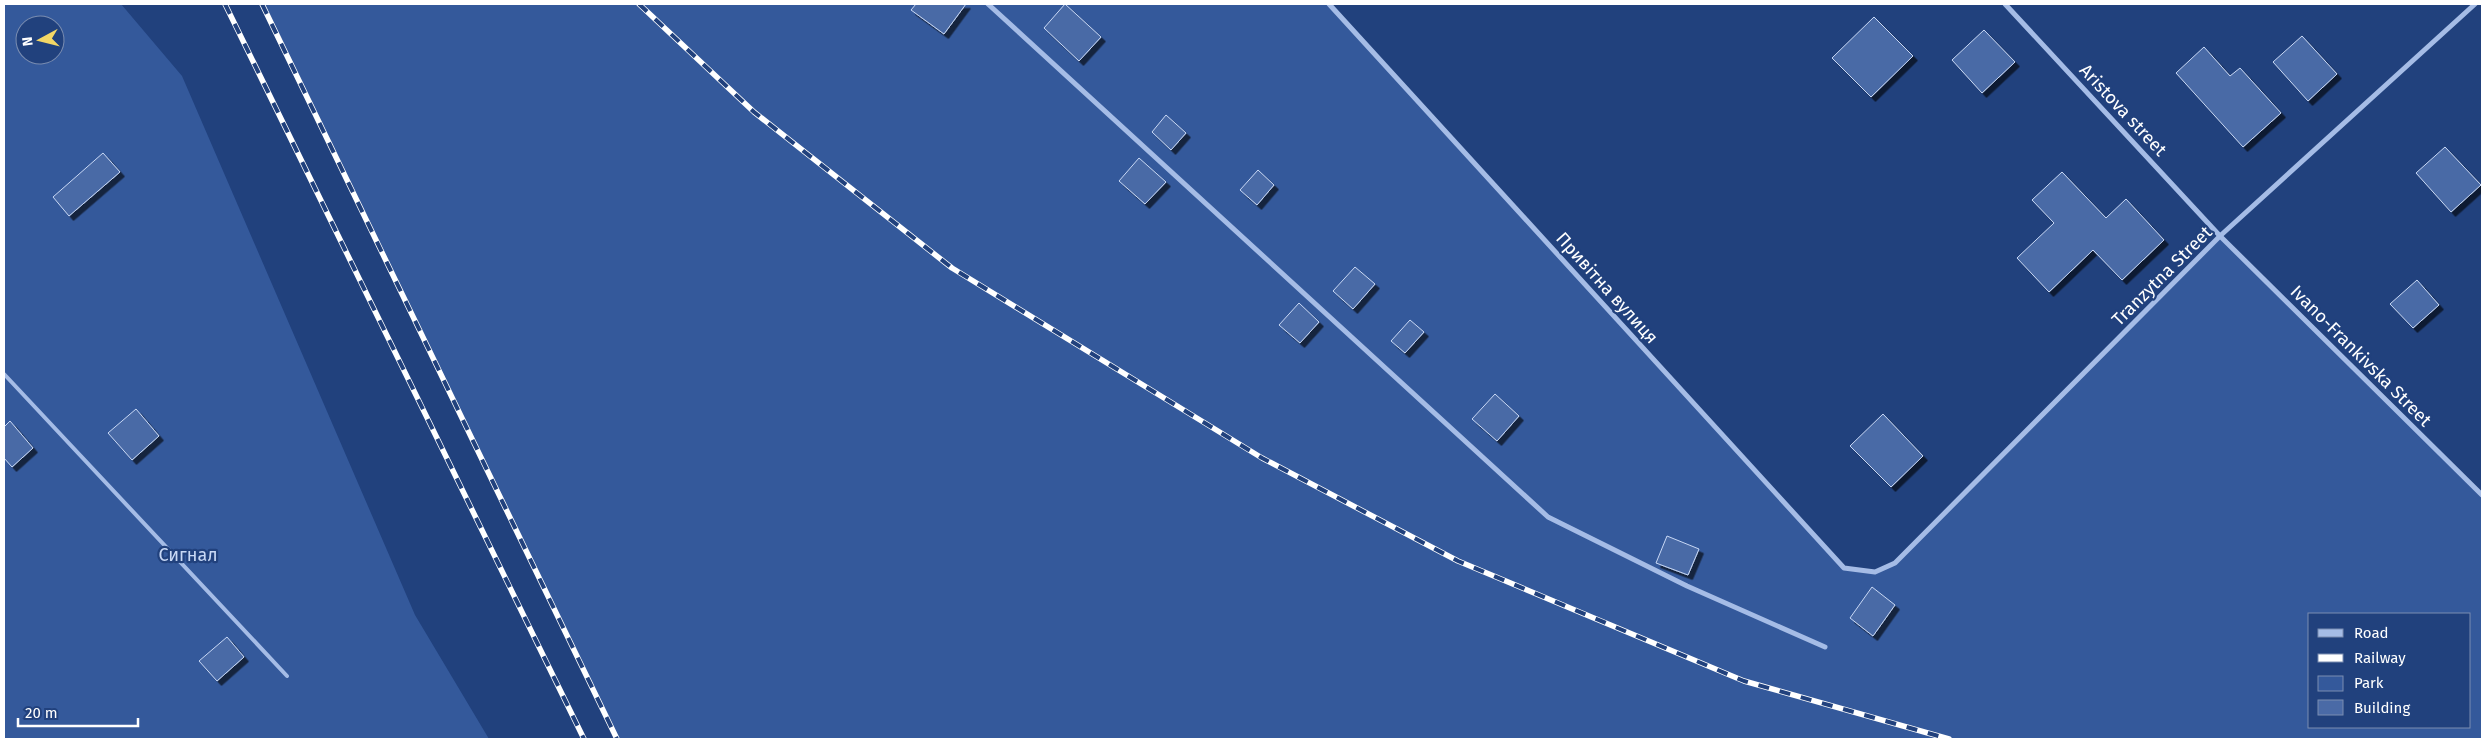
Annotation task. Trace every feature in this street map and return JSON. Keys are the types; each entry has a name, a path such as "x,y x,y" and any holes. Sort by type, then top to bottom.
{"street":[{"path":"988,4 1548,516 1687,586 1825,647"},
{"name":"Привітна вулиця","path":"1329,4 1844,568 1875,572"},
{"name":"Aristova street","path":"2005,4 2220,236"},
{"name":"Tranzytna Street","path":"1875,572 1896,563 2220,236 2474,4"},
{"name":"Ivano-Frankivska Street","path":"2220,236 2482,495"}],"lane":[{"path":"4,374 288,676"}],"green space":[{"name":"Сигнал","path":"4,4 121,4 182,76 415,615 489,739 4,739"},
{"path":"262,4 1329,4 1844,567 1875,572 1896,563 2220,236 2482,495 2482,739 617,739"}],"building":[{"path":"916,4 966,4 944,34 911,10"},
{"path":"1065,4 1101,37 1079,61 1044,28"},
{"path":"1874,17 1913,56 1871,97 1832,58"},
{"path":"1984,30 2015,62 1982,93 1952,60"},
{"path":"2302,36 2337,74 2308,101 2273,62"},
{"path":"2204,47 2230,76 2240,68 2281,113 2243,147 2176,73"},
{"path":"1166,115 1186,133 1171,150 1152,132"},
{"path":"2445,147 2481,185 2451,212 2416,173"},
{"path":"103,153 120,172 69,216 53,197"},
{"path":"1139,158 1166,182 1145,204 1119,181"},
{"path":"1258,170 1274,185 1257,205 1240,190"},
{"path":"2062,172 2106,218 2126,199 2164,240 2122,280 2093,250 2049,292 2017,258 2054,223 2032,200"},
{"path":"1355,267 1375,284 1353,309 1333,291"},
{"path":"2417,280 2439,305 2413,328 2390,304"},
{"path":"1299,303 1319,322 1300,343 1279,325"},
{"path":"1410,320 1424,332 1405,353 1391,341"},
{"path":"1495,394 1519,416 1497,441 1472,419"},
{"path":"136,409 159,436 132,460 108,433"},
{"path":"1883,414 1923,456 1891,487 1850,446"},
{"path":"10,421 33,448 12,467 4,458 4,427"},
{"path":"1667,536 1699,549 1688,575 1656,563"},
{"path":"1872,587 1895,605 1873,636 1850,618"},
{"path":"227,637 244,657 217,681 199,661"}],"railway":[{"path":"225,4 584,739"},
{"path":"262,4 617,739"},
{"path":"639,4 754,112 952,268 1262,458 1458,561 1744,681 1949,739"}]}
